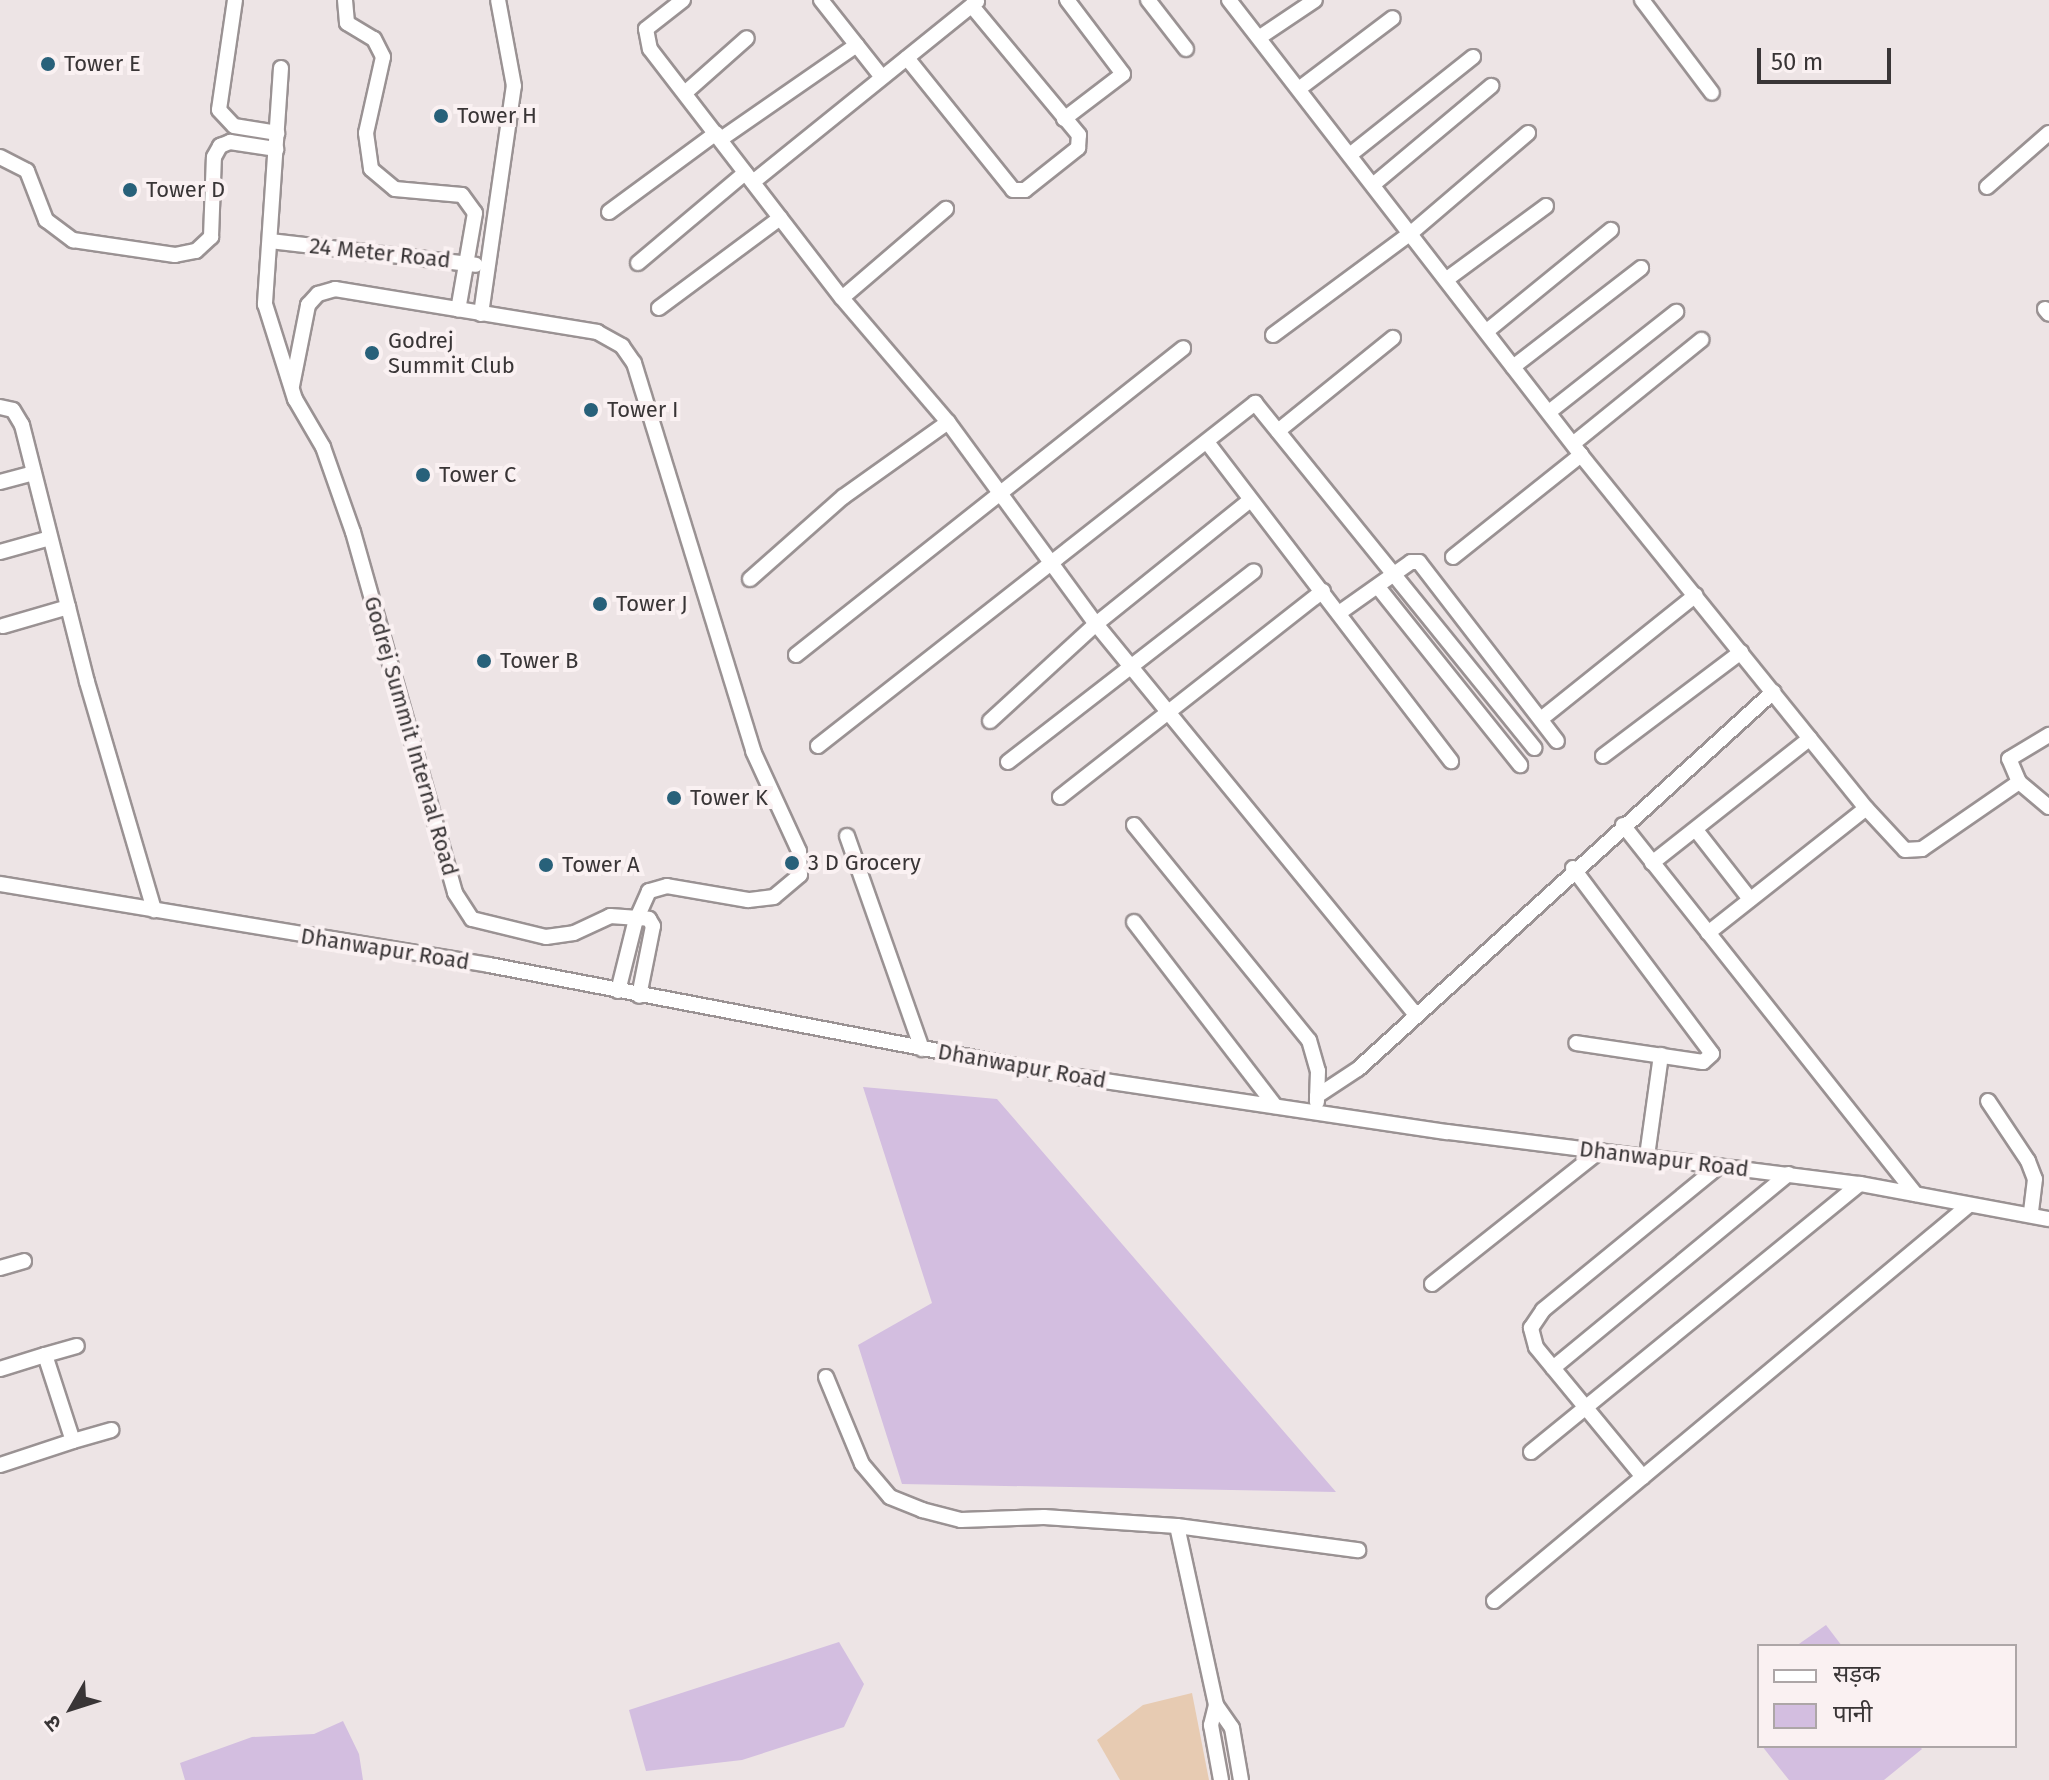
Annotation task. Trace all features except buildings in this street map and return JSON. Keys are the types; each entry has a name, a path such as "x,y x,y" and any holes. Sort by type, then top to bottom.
{"street":[{"path":"235,0 219,110 234,126 277,133"},
{"path":"345,0 347,23 374,39 383,57 366,133 371,169 395,189 447,192 470,201 475,213 458,310"},
{"path":"481,314 514,86 498,0"},
{"path":"683,0 651,22 645,41 842,298 948,422 1048,563 1096,624 1373,956 1416,1015"},
{"path":"821,0 881,76"},
{"path":"1064,119 1123,74 1067,0"},
{"path":"1148,0 1186,49"},
{"path":"1229,0 1513,367 1866,808 1914,852 2019,782"},
{"path":"1260,37 1315,0"},
{"path":"1642,0 1712,93"},
{"path":"638,263 975,3 1079,135 1078,148 1019,193 907,58"},
{"path":"1300,88 1393,18"},
{"path":"686,92 747,38"},
{"path":"609,212 857,45"},
{"path":"1351,154 1473,57"},
{"path":"270,241 281,68"},
{"path":"1374,184 1491,86"},
{"path":"1273,335 1411,233 1528,133"},
{"path":"1987,187 2049,133"},
{"path":"0,157 27,171 46,220 73,240 175,255 196,251 211,237 214,157 220,146 230,142 276,149"},
{"path":"1447,279 1546,206"},
{"path":"842,298 946,209"},
{"path":"659,308 780,218"},
{"path":"1487,331 1611,230"},
{"name":"24 Meter Road","path":"270,241 489,267"},
{"name":"Godrej Summit Internal Road","path":"270,241 265,304 292,386 323,447 353,532 463,911 485,924 546,937 574,933 610,916 641,917"},
{"path":"1513,367 1641,268"},
{"path":"292,386 308,305 318,294 335,289 597,332 622,346 634,363 753,751 799,851 800,875 774,897 748,900 660,886 646,895 641,917 635,923 618,991"},
{"path":"1549,412 1676,312"},
{"path":"1278,431 1393,338"},
{"path":"1453,557 1701,340"},
{"path":"796,655 1001,496 1183,348"},
{"path":"818,746 1255,403 1396,573 1534,748"},
{"path":"0,407 18,416 68,607 154,910"},
{"path":"750,579 819,516 948,422"},
{"path":"1207,442 1451,761"},
{"path":"0,482 34,473"},
{"path":"990,721 1096,624 1250,500"},
{"path":"0,552 50,538"},
{"path":"1339,613 1396,573 1419,562 1557,741"},
{"path":"1008,762 1254,571"},
{"path":"1378,587 1520,765"},
{"path":"1060,797 1323,591"},
{"path":"1541,719 1696,595"},
{"path":"3,626 68,607"},
{"path":"1603,756 1741,652"},
{"path":"1317,1103 1358,1069 1573,868 1773,692"},
{"path":"2049,735 2009,759 2019,782 2049,807"},
{"path":"1652,863 1810,738"},
{"path":"1708,933 1866,808"},
{"path":"1134,825 1309,1040 1318,1071 1317,1103"},
{"path":"1623,825 1915,1194"},
{"path":"1696,830 1750,899"},
{"path":"847,836 922,1049"},
{"path":"1573,868 1712,1054 1703,1062 1576,1043"},
{"name":"Dhanwapur Road","path":"0,884 618,991 922,1049 1275,1106 1317,1103 1600,1151 1860,1184 2049,1219"},
{"path":"639,996 653,926 641,917"},
{"path":"1134,922 1275,1106"},
{"path":"1647,1156 1661,1055"},
{"path":"1988,1101 2028,1161 2035,1179 2031,1214"},
{"path":"1432,1284 1600,1151"},
{"path":"1643,1477 1553,1368 1530,1335 1534,1320 1719,1166"},
{"path":"1553,1368 1788,1174"},
{"path":"1531,1452 1860,1184"},
{"path":"1494,1601 1968,1206"},
{"path":"0,1268 24,1261"},
{"path":"0,1369 77,1346"},
{"path":"45,1355 73,1441"},
{"path":"826,1377 862,1464 890,1497 911,1506 961,1520 1044,1517 1177,1526 1358,1550"},
{"path":"0,1465 111,1430"},
{"path":"1177,1526 1216,1705 1232,1728 1241,1780"},
{"path":"1216,1705 1211,1725 1221,1780"}],"shaded area":[{"path":"1192,1693 1209,1780 1120,1780 1097,1740 1143,1705"}],"water":[{"path":"863,1087 997,1099 1336,1492 902,1484 858,1345 932,1303"},
{"path":"1826,1625 1840,1644 1799,1644"},
{"path":"839,1642 864,1684 844,1727 742,1760 646,1771 629,1710"},
{"path":"343,1721 359,1754 363,1780 185,1780 180,1763 252,1737 314,1734"},
{"path":"1764,1748 1922,1749 1884,1780 1789,1780"}],"place":[{"name":"Tower E","path":"48,64"},
{"name":"Tower H","path":"441,116"},
{"name":"Tower D","path":"130,190"},
{"name":"Godrej Summit Club","path":"372,353"},
{"name":"Tower I","path":"591,410"},
{"name":"Tower C","path":"423,475"},
{"name":"Tower J","path":"600,604"},
{"name":"Tower B","path":"484,661"},
{"name":"Tower K","path":"674,798"},
{"name":"3 D Grocery","path":"792,863"},
{"name":"Tower A","path":"546,865"}]}
